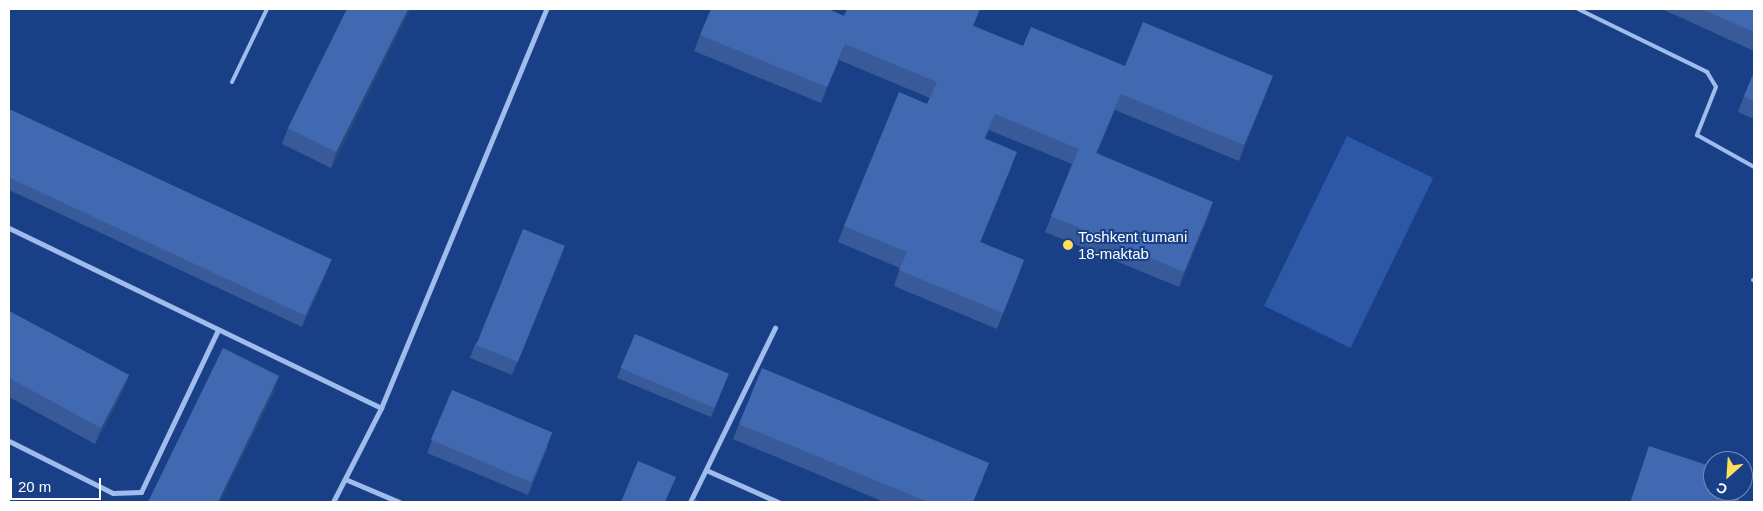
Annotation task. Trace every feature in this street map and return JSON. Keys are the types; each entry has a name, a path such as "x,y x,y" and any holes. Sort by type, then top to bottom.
{"street":[{"path":"333,502 382,408 546,9"},
{"path":"9,228 382,408"},
{"path":"690,502 775,328"},
{"path":"125,502 128,496 147,484 218,330"},
{"path":"9,441 113,493 128,496"},
{"path":"706,470 778,502"},
{"path":"345,479 399,502"}],"lane":[{"path":"232,82 268,9"},
{"path":"1578,9 1707,72 1716,87 1697,134 1754,167"}],"shaded area":[{"path":"1347,136 1433,178 1350,348 1264,306"}],"building":[{"path":"347,9 408,9 336,152 288,128"},
{"path":"711,9 828,9 844,16 847,9 980,9 973,26 1023,46 1031,27 1125,66 1143,22 1273,76 1244,145 1121,94 1096,153 1213,202 1184,272 1051,216 1079,149 995,114 984,138 1017,152 980,242 1024,260 1003,313 899,270 907,252 844,226 899,92 927,104 937,82 845,44 827,87 700,35"},
{"path":"1702,9 1754,9 1754,32"},
{"path":"1754,72 1754,101 1744,96"},
{"path":"9,109 332,259 305,316 9,177"},
{"path":"523,229 565,246 518,362 476,345"},
{"path":"9,311 129,375 101,428 9,378"},
{"path":"635,334 729,374 714,408 621,368"},
{"path":"223,348 279,376 218,502 148,502"},
{"path":"762,368 989,463 973,502 928,502 739,424"},
{"path":"452,390 552,433 531,482 431,440"},
{"path":"1649,446 1703,464 1703,501 1738,501 1738,502 1631,502"},
{"path":"638,461 676,477 665,502 621,502"}],"place":[{"name":"Toshkent tumani 18-maktab","path":"1068,245"}]}
